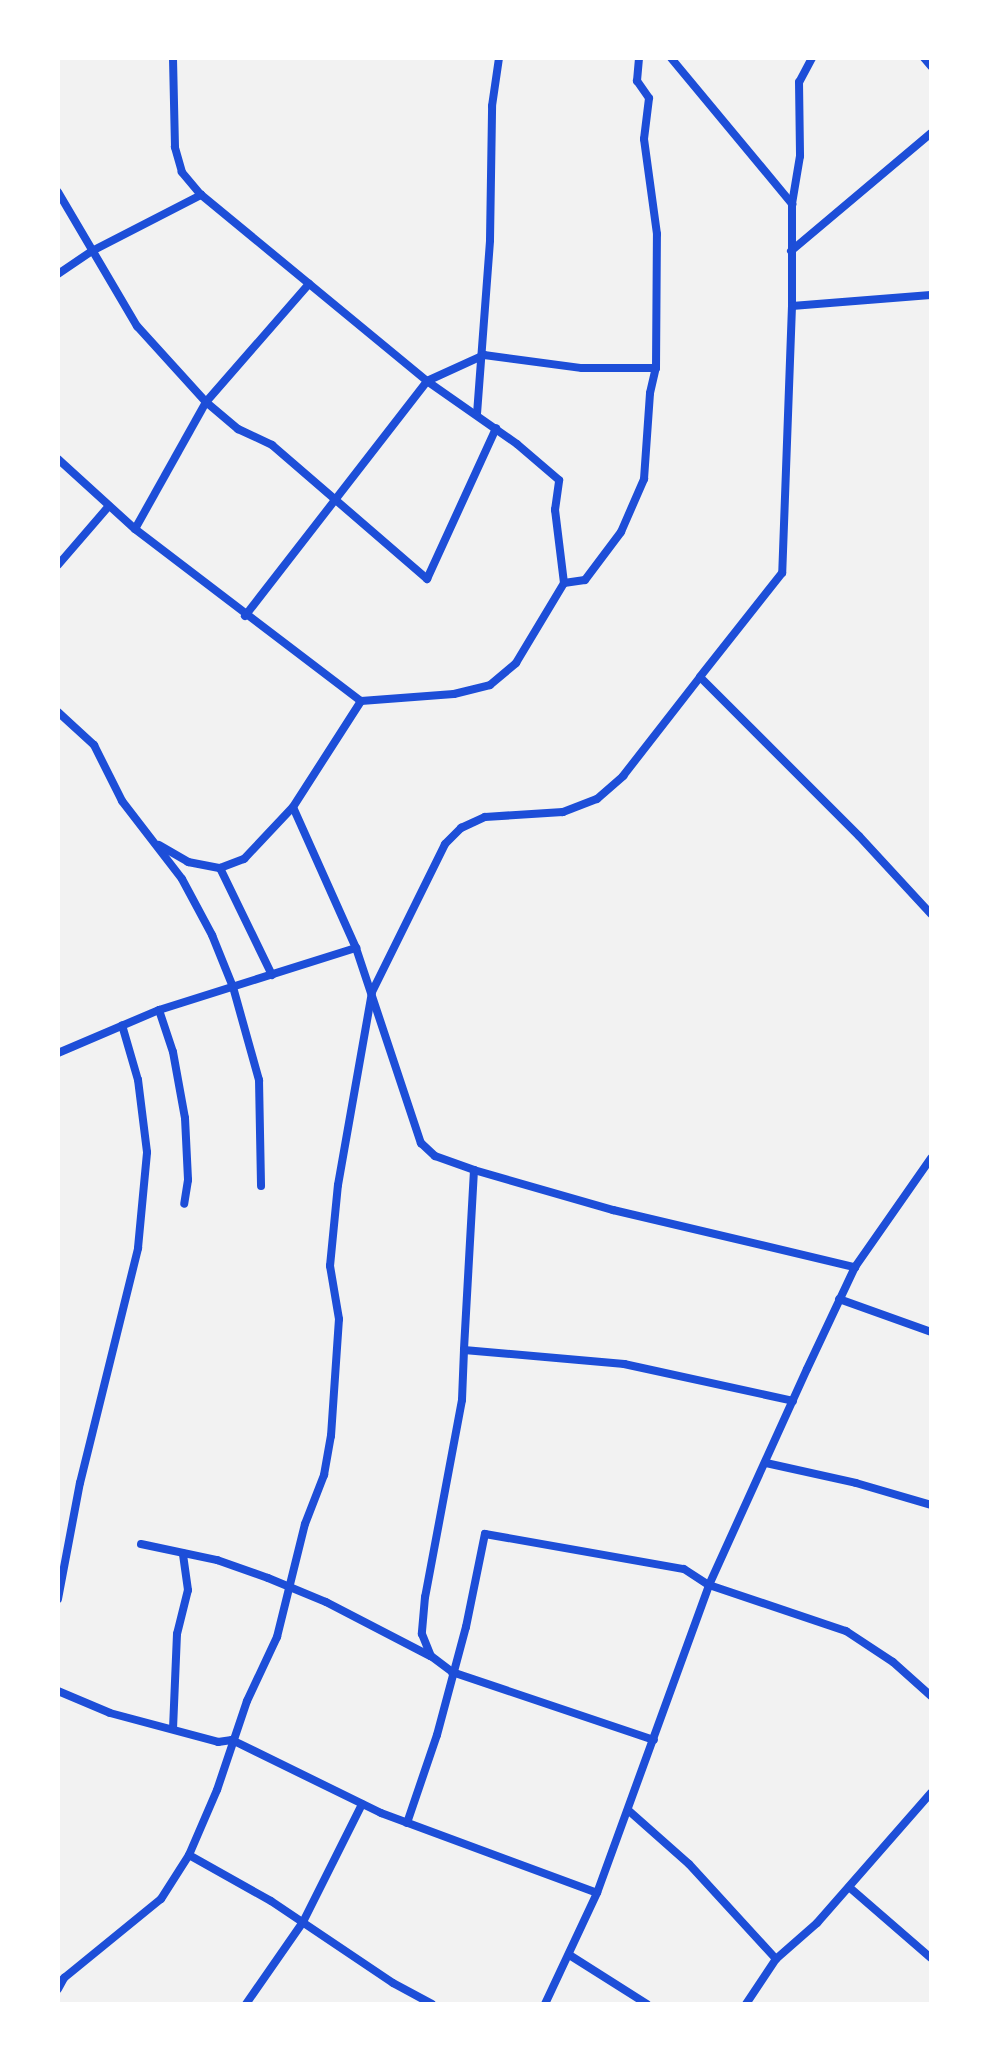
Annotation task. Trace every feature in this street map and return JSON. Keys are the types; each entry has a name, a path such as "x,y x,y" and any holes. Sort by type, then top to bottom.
{"street":[{"path":"58,459 135,529 245,616 361,701 454,694 490,685 516,663 564,583 555,510 559,480 496,428 427,381 201,195 182,172 175,147 173,58"},
{"path":"477,414 484,355 492,106 499,58"},
{"path":"564,583 585,580 621,532 644,479 650,393 656,368 657,234 644,139 649,98 637,81 639,58"},
{"path":"671,58 792,204"},
{"path":"58,1989 64,1978 161,1899 189,1855 217,1790 232,1740 277,1637 305,1524 324,1475 331,1436 339,1319 330,1266 338,1185 372,992 445,844 461,828 485,817 563,812 597,799 623,776 782,573 792,306 792,204 800,156 799,82 812,58"},
{"path":"924,58 931,66"},
{"path":"791,251 931,133"},
{"path":"58,192 137,326 206,402 238,429 272,445 427,579 496,428"},
{"path":"58,274 92,251 201,195"},
{"path":"135,529 206,402 309,284"},
{"path":"792,306 931,295"},
{"path":"245,616 427,381 484,355 582,368 656,368"},
{"path":"58,565 109,506"},
{"path":"700,677 859,836 931,914"},
{"path":"153,841 188,862 220,868 244,859 293,807 361,701"},
{"path":"58,712 94,745 122,801 182,879 233,987 259,1080 261,1186"},
{"path":"293,807 356,948 421,1143 435,1156 627,1213 855,1267"},
{"path":"220,868 272,975"},
{"path":"58,1053 159,1010 356,948"},
{"path":"159,1010 173,1052 185,1118 188,1180 184,1204"},
{"path":"58,1599 80,1483 138,1248 147,1152 138,1080 122,1025"},
{"path":"545,2004 571,1956 597,1893 709,1585 839,1299 855,1267 931,1158"},
{"path":"431,1656 422,1634 425,1597 462,1400 474,1170"},
{"path":"839,1299 931,1332"},
{"path":"464,1350 624,1364 793,1401"},
{"path":"766,1463 856,1483 931,1505"},
{"path":"407,1823 437,1735 466,1627 485,1534 684,1569 709,1585 846,1631 893,1662 931,1696"},
{"path":"141,1544 217,1560 326,1602 431,1656 452,1672 654,1740"},
{"path":"173,1729 177,1634 188,1590 183,1553"},
{"path":"58,1691 110,1713 218,1742 232,1740 407,1823 597,1893"},
{"path":"746,2004 776,1959 817,1923 931,1793"},
{"path":"246,2004 303,1922 362,1804"},
{"path":"628,1810 689,1864 776,1959"},
{"path":"189,1855 303,1922 393,1983 430,2004"},
{"path":"849,1887 931,1958"},
{"path":"571,1956 647,2004"}]}
